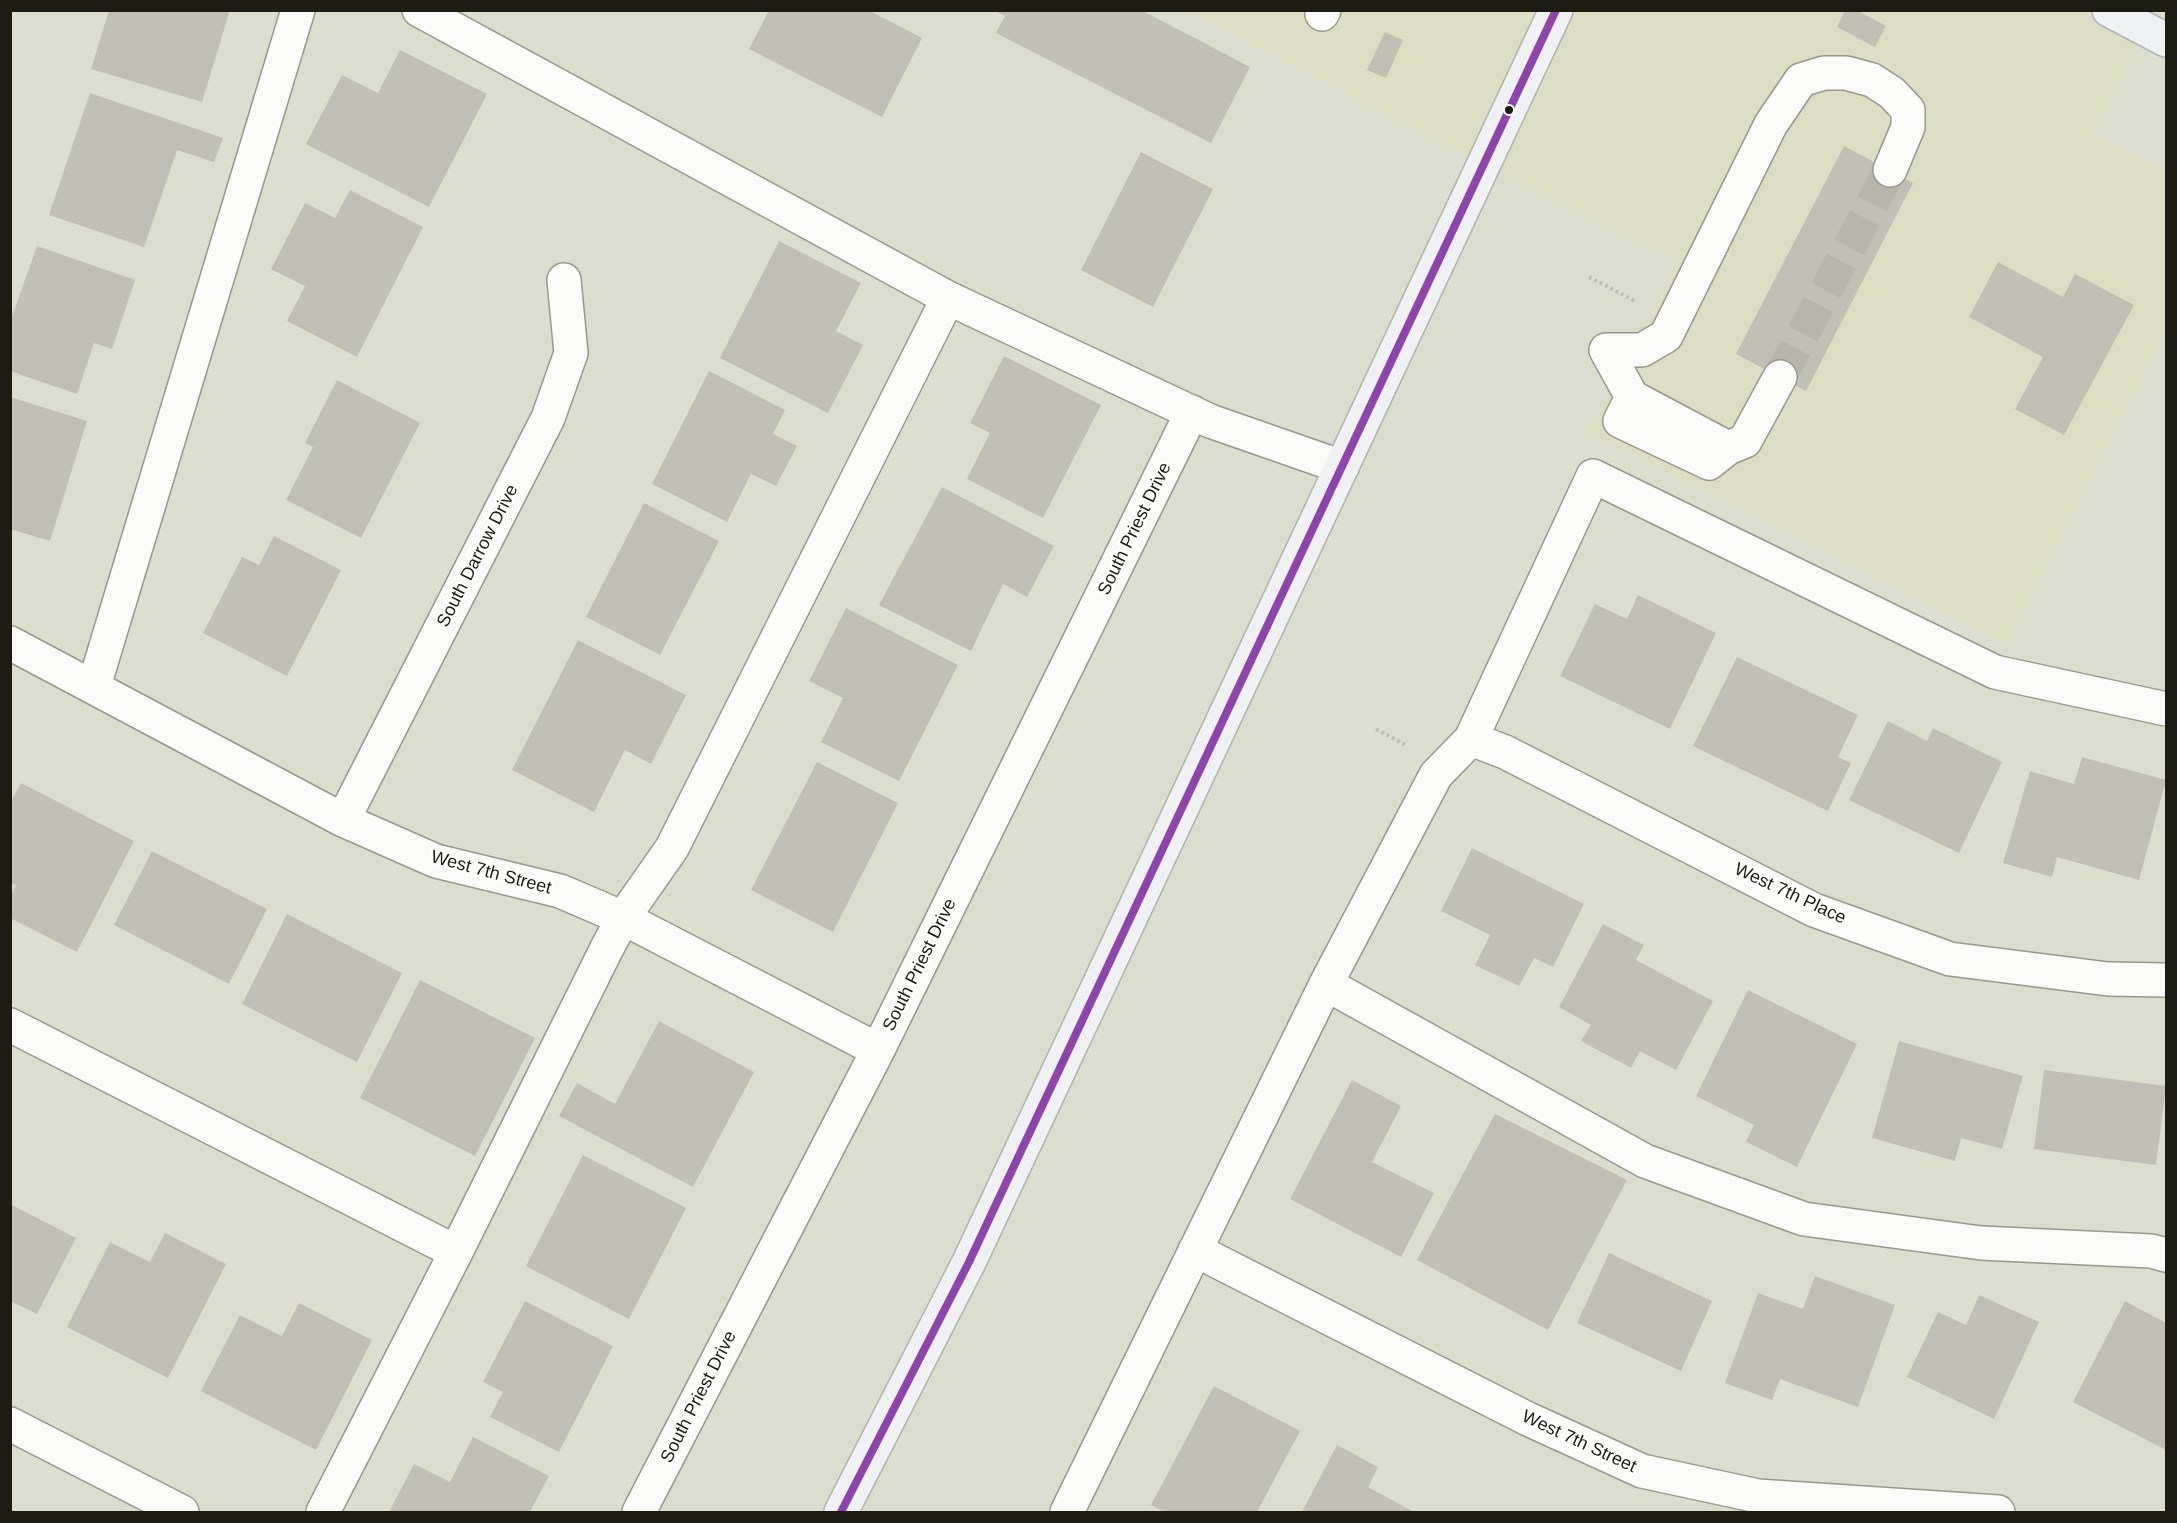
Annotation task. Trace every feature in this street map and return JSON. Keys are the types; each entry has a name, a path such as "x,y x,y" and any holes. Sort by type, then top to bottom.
{"main road":[{"path":"841,1512 969,1262 1556,10"},
{"path":"2109,10 2166,40"}],"street":[{"path":"94,686 298,10"},
{"path":"419,10 948,298 1192,412 1342,467"},
{"path":"1780,377 1745,441 1728,448 1632,397 1606,350 1642,350 1666,336 1771,124 1801,80 1824,73 1846,73 1872,80 1892,93 1908,110 1908,128 1890,170"},
{"name":"South Darrow Drive","path":"343,820 548,418 571,353 564,279"},
{"path":"323,1512 623,918 672,848 948,298"},
{"name":"South Priest Drive","path":"639,1512 878,1050 1192,412"},
{"path":"1068,1512 1326,984 1436,775 1471,739 1593,476 1995,672 2166,709"},
{"name":"West 7th Street","path":"10,643 343,820 436,861 560,891 623,918 878,1050"},
{"name":"West 7th Place","path":"1471,739 1505,752 1814,910 1950,959 2108,979 2166,980"},
{"path":"1326,984 1645,1161 1804,1219 1981,1243 2151,1251 2166,1255"},
{"path":"10,1025 456,1252"},
{"name":"West 7th Street","path":"1195,1250 1528,1419 1642,1471 1758,1496 1998,1512"},
{"path":"10,1424 182,1512"}],"path":[{"path":"1589,277 1637,301"},
{"path":"1376,729 1406,745 1409,738"}],"shaded area":[{"path":"1186,11 2153,11 2092,133 2166,170 2166,329 2005,643 1589,432 1677,260"}],"building":[{"path":"109,10 230,10 202,102 91,69"},
{"path":"769,10 868,10 922,38 882,117 749,49"},
{"path":"993,10 1141,10 1250,67 1211,143 996,33 1005,16"},
{"path":"1845,10 1856,10 1886,26 1875,47 1837,27"},
{"path":"1385,32 1403,40 1386,78 1367,70"},
{"path":"400,50 487,94 429,207 306,144 342,75 378,93"},
{"path":"90,93 223,138 214,162 177,150 144,247 49,215"},
{"path":"1844,146 1913,183 1806,391 1736,354"},
{"path":"1141,152 1213,189 1153,307 1081,270"},
{"path":"350,190 423,227 357,357 287,321 305,286 271,269 305,203 335,218"},
{"path":"779,241 861,283 836,331 863,345 828,413 720,358"},
{"path":"37,246 135,280 112,349 94,343 77,394 10,371 10,322"},
{"path":"1998,262 2063,297 2075,274 2134,305 2064,435 2015,409 2043,357 1969,317"},
{"path":"1004,356 1101,405 1043,518 967,479 990,433 970,423"},
{"path":"709,371 785,410 773,434 797,446 776,486 751,474 727,522 652,484"},
{"path":"337,380 420,423 361,538 286,500 313,447 305,443"},
{"path":"10,397 87,421 50,541 10,529"},
{"path":"942,487 1054,546 1027,597 1003,584 971,651 879,605"},
{"path":"644,503 719,541 660,655 586,617"},
{"path":"274,536 341,570 287,676 203,633 242,557 259,565"},
{"path":"1638,595 1716,633 1670,729 1560,676 1595,604 1627,619"},
{"path":"846,608 958,665 899,781 821,742 843,698 809,681"},
{"path":"578,640 686,695 651,764 625,750 594,812 512,770"},
{"path":"1737,657 1858,715 1838,757 1851,763 1828,811 1693,746"},
{"path":"1888,721 1927,741 1933,728 2002,762 1959,853 1849,800"},
{"path":"2082,757 2166,780 2139,880 2057,857 2052,877 2003,863 2030,771 2074,784"},
{"path":"817,762 898,803 833,932 751,890"},
{"path":"21,783 134,841 77,952 10,918 10,897 16,885 10,882 10,803"},
{"path":"1472,848 1584,904 1553,967 1534,958 1519,986 1475,965 1490,935 1441,911"},
{"path":"152,851 267,909 229,984 114,925"},
{"path":"287,914 402,973 357,1062 242,1004"},
{"path":"1603,924 1644,945 1636,960 1713,1001 1676,1070 1640,1051 1631,1068 1581,1041 1591,1025 1559,1007"},
{"path":"420,980 535,1038 475,1156 360,1098"},
{"path":"1748,990 1857,1044 1797,1167 1746,1142 1754,1125 1696,1096"},
{"path":"659,1021 754,1072 693,1187 559,1116 577,1083 615,1104"},
{"path":"1899,1041 2023,1076 2002,1149 1961,1138 1955,1161 1872,1138"},
{"path":"2044,1070 2166,1086 2156,1165 2034,1149"},
{"path":"1352,1080 1401,1106 1372,1162 1434,1193 1401,1257 1290,1199"},
{"path":"1495,1114 1627,1180 1548,1330 1417,1260"},
{"path":"583,1155 686,1208 629,1319 526,1266"},
{"path":"10,1204 76,1238 37,1314 10,1301"},
{"path":"165,1233 226,1264 168,1378 67,1327 110,1242 150,1262"},
{"path":"1609,1253 1712,1301 1681,1371 1577,1323"},
{"path":"1815,1276 1895,1305 1858,1407 1780,1379 1772,1400 1725,1383 1758,1293 1803,1309"},
{"path":"1979,1295 2039,1322 1994,1419 1907,1377 1938,1312 1966,1325"},
{"path":"525,1301 613,1346 559,1452 490,1417 503,1392 483,1382"},
{"path":"2125,1301 2166,1323 2166,1450 2073,1402"},
{"path":"299,1303 372,1340 316,1450 201,1391 240,1315 282,1336"},
{"path":"1214,1386 1300,1431 1257,1512 1164,1512 1151,1505"},
{"path":"473,1437 549,1476 530,1512 389,1512 414,1464 450,1482"},
{"path":"1337,1445 1378,1467 1368,1487 1414,1512 1302,1512"}],"tunnel":[{"path":"1780,377 1890,170"}],"transit line":[{"path":"841,1512 969,1262 1556,10"}]}
